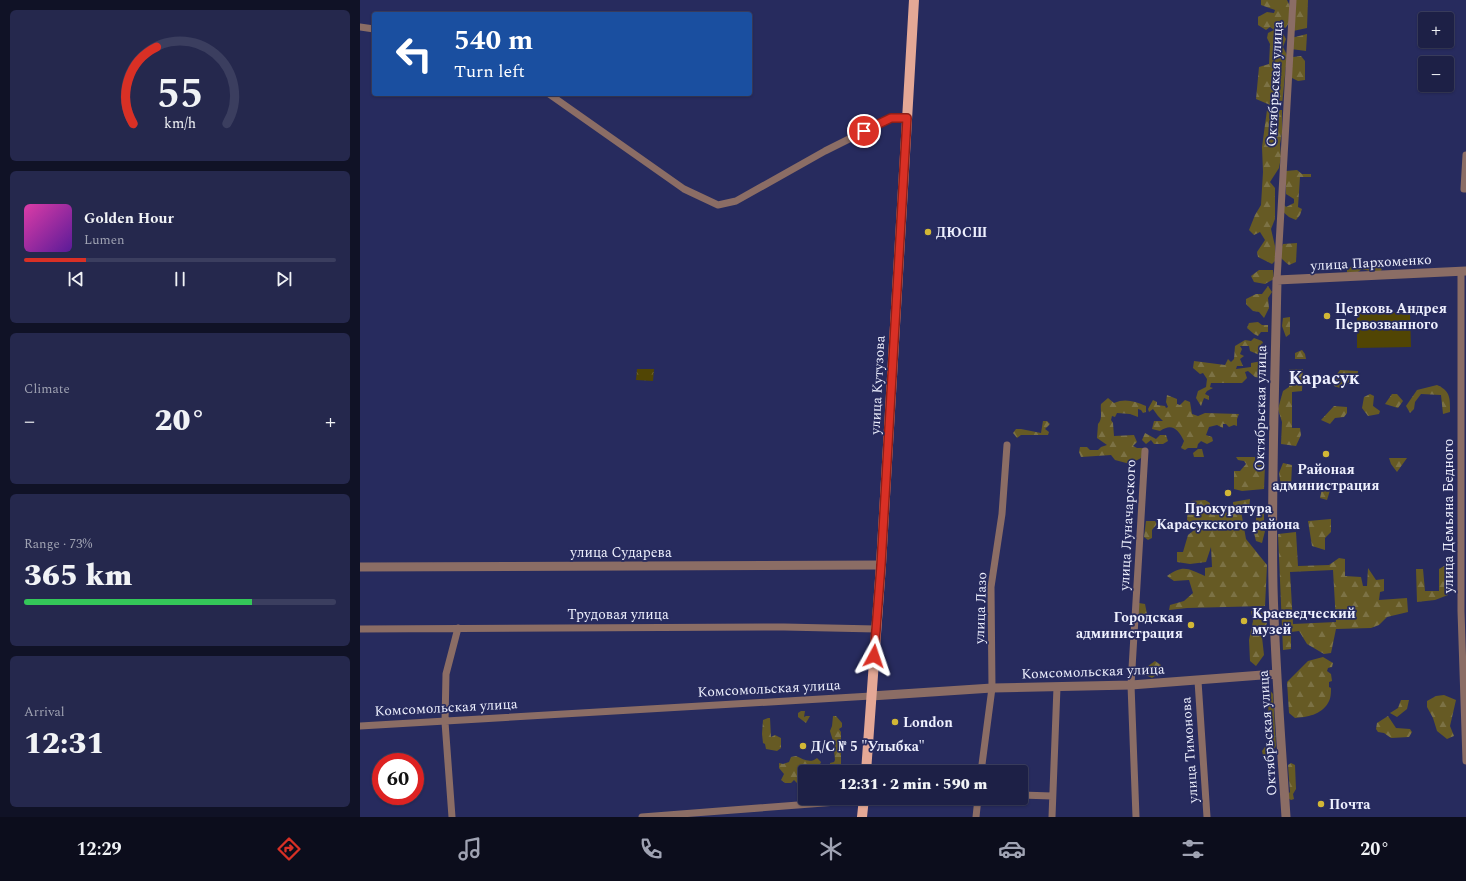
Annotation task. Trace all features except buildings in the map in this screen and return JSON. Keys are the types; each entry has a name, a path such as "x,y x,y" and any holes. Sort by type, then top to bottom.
{"main road":[{"name":"улица Кутузова","path":"866,765 881,565 914,0"},
{"path":"862,817 863,805"}],"street":[{"name":"Октябрьская улица","path":"1286,817 1276,674 1273,586 1273,498 1278,280 1293,0"},
{"path":"360,27 372,29"},
{"path":"552,96 684,189 718,205 736,200 825,151 891,118 907,118"},
{"path":"1466,155 1464,189 1466,189"},
{"name":"улица Пархоменко","path":"1278,280 1464,271"},
{"name":"улица Демьяна Бедного","path":"1464,271 1461,611 1466,761"},
{"name":"улица Лазо","path":"983,765 992,688 991,587 1002,514 1007,444"},
{"name":"улица Луначарского","path":"1136,817 1131,685 1144,451"},
{"name":"улица Сударева","path":"360,567 881,565"},
{"name":"Трудовая улица","path":"360,629 784,627 876,629"},
{"path":"452,817 445,722 446,674 458,628"},
{"name":"Комсомольская улица","path":"360,726 992,688 1131,685 1276,674"},
{"name":"улица Тимонова","path":"1198,681 1207,817"},
{"path":"1052,817 1057,687"},
{"path":"1028,795 1052,796"},
{"path":"642,817 798,804"},
{"path":"976,817 977,805"}],"green space":[{"path":"1261,0 1287,0 1291,9 1290,20 1282,32 1286,39 1283,47 1287,55 1282,105 1275,107 1256,99 1259,67 1269,64 1270,44 1267,38 1268,33 1274,30 1270,27 1266,30 1258,25 1258,17 1267,12 1274,13 1275,10 1261,5"},
{"path":"1293,0 1308,0 1307,28 1293,31"},
{"path":"1307,34 1306,51 1291,49 1291,38"},
{"path":"1301,56 1305,61 1305,80 1298,81 1290,77 1293,57"},
{"path":"1267,110 1282,110 1282,133 1280,144 1281,157 1279,168 1270,182 1275,188 1275,219 1271,229 1275,246 1275,261 1272,264 1258,257 1257,252 1265,240 1260,232 1254,235 1249,230 1261,205 1263,172 1262,147"},
{"path":"1297,170 1302,174 1311,174 1311,177 1300,177 1298,207 1302,209 1296,220 1289,217 1282,211 1282,202 1286,207 1294,203 1294,199 1286,194 1286,171"},
{"path":"1297,243 1296,262 1289,265 1280,256 1281,248 1283,244"},
{"path":"1353,266 1380,267 1382,270 1377,273 1362,269 1355,274 1347,272 1347,269"},
{"path":"1259,270 1273,270 1274,279 1265,284 1254,282 1251,276"},
{"path":"1268,286 1272,292 1268,298 1269,308 1264,318 1259,312 1253,311 1246,304 1246,299 1256,294 1262,294"},
{"path":"1410,312 1411,347 1357,348 1357,314"},
{"path":"1290,317 1290,334 1286,337 1282,326 1283,318"},
{"path":"1258,322 1262,325 1268,325 1268,332 1261,332 1258,336 1247,328 1249,323"},
{"path":"1254,338 1262,341 1263,343 1261,344 1262,348 1264,348 1265,355 1262,356 1250,351 1249,346 1240,346 1242,349 1240,354 1244,356 1240,359 1243,366 1237,366 1236,369 1251,367 1251,363 1262,361 1266,367 1263,375 1259,378 1255,377 1248,371 1245,372 1247,378 1242,383 1211,383 1210,387 1213,388 1205,394 1209,396 1209,400 1204,398 1201,406 1196,398 1198,391 1206,387 1207,379 1203,373 1200,374 1193,368 1194,361 1225,365 1228,359 1231,362 1234,359 1235,346 1245,340 1251,341"},
{"path":"1302,350 1306,359 1295,359 1295,353"},
{"path":"637,369 654,369 653,381 636,380"},
{"path":"1289,369 1303,369 1302,391 1292,392 1292,428 1300,428 1301,435 1296,446 1281,444 1282,422 1278,409 1283,391 1289,387"},
{"path":"1340,370 1358,371 1357,380 1347,383 1343,389 1334,386 1333,379"},
{"path":"1437,385 1442,387 1449,396 1450,412 1443,414 1441,395 1421,394 1415,402 1414,409 1410,413 1406,406 1417,390"},
{"path":"1370,394 1374,396 1373,406 1380,411 1379,414 1368,416 1362,408 1364,397"},
{"path":"1392,394 1397,394 1403,401 1398,408 1385,404"},
{"path":"1167,395 1177,399 1177,404 1180,405 1185,400 1190,402 1192,414 1198,416 1205,413 1239,414 1237,426 1234,425 1229,427 1226,424 1223,424 1223,428 1217,425 1209,427 1206,435 1212,437 1213,441 1207,444 1201,441 1197,448 1188,448 1185,450 1181,448 1184,441 1174,428 1171,427 1160,431 1152,429 1154,421 1163,421 1153,409 1149,412 1148,409 1153,400 1157,402 1157,405 1165,406 1166,408 1168,407 1166,402"},
{"path":"1108,398 1114,403 1118,401 1130,401 1146,406 1146,412 1143,413 1138,409 1138,417 1130,414 1117,413 1115,417 1112,416 1111,420 1113,423 1114,436 1134,435 1137,442 1133,446 1137,448 1144,448 1141,458 1130,464 1115,460 1111,455 1081,457 1079,452 1080,447 1087,447 1090,450 1098,450 1107,445 1097,438 1098,424 1101,417 1101,404"},
{"path":"1334,406 1347,407 1347,413 1344,417 1335,418 1330,424 1321,420"},
{"path":"1043,421 1047,421 1050,424 1045,429 1049,432 1048,435 1021,435 1017,438 1013,433 1016,429 1021,429 1041,433"},
{"path":"1145,433 1156,439 1160,435 1166,435 1168,441 1163,444 1154,444 1151,440 1146,444 1142,440"},
{"path":"1198,449 1202,449 1204,457 1194,457 1193,453"},
{"path":"1236,457 1255,457 1255,465 1265,465 1264,489 1242,491 1234,489 1234,471 1240,471 1246,464 1244,461 1238,460"},
{"path":"1389,458 1407,458 1397,472 1391,464"},
{"path":"1283,463 1292,465 1291,486 1281,486 1279,473"},
{"path":"1323,484 1331,487 1327,500 1320,498"},
{"path":"1250,499 1249,510 1241,511 1246,539 1267,565 1265,606 1187,608 1169,610 1170,605 1184,601 1193,593 1189,580 1174,581 1167,576 1177,570 1186,569 1195,571 1205,576 1205,568 1212,567 1211,547 1206,562 1190,564 1177,562 1177,552 1183,552 1188,535 1193,531 1193,526 1187,520 1188,505 1191,501 1205,500 1210,503 1209,514 1233,512 1233,502"},
{"path":"1256,509 1264,510 1264,522 1256,523"},
{"path":"1331,519 1331,532 1325,538 1325,550 1312,546 1308,521"},
{"path":"1146,521 1155,521 1157,524 1152,530 1152,538 1148,540 1144,537"},
{"path":"1253,529 1265,531 1262,543 1256,541"},
{"path":"1296,532 1298,566 1329,565 1339,558 1345,559 1345,576 1361,577 1363,586 1367,586 1368,568 1376,580 1384,579 1384,591 1380,592 1379,600 1407,598 1408,612 1387,617 1379,625 1371,628 1336,629 1331,653 1324,654 1307,644 1299,631 1291,632 1291,649 1283,650 1278,534","holes":["1333,570 1336,622 1293,624 1290,572"]},
{"path":"1446,565 1448,595 1435,600 1417,602 1416,569 1423,569 1425,591 1439,591 1439,569"},
{"path":"1139,603 1145,604 1147,614 1138,614"},
{"path":"1251,611 1263,613 1267,623 1262,637 1264,655 1256,666 1250,661 1249,640 1253,621"},
{"path":"1323,657 1333,663 1332,667 1328,668 1327,671 1331,674 1332,681 1329,682 1331,696 1329,701 1318,713 1295,718 1289,713 1287,682 1308,661"},
{"path":"1155,661 1161,665 1158,674 1152,678 1140,672"},
{"path":"1262,686 1268,688 1273,694 1276,746 1272,753 1263,755 1262,751 1265,747 1270,745 1267,693 1262,689"},
{"path":"1444,695 1456,700 1450,726 1454,736 1447,739 1437,731 1433,718 1427,707 1427,701 1436,696"},
{"path":"1401,700 1409,700 1407,709 1397,717 1390,713 1398,708"},
{"path":"805,711 804,717 810,716 806,723 798,717 798,713"},
{"path":"833,716 836,716 842,723 842,727 839,729 841,732 841,765 830,765 830,763 834,762 835,760 833,741 830,731"},
{"path":"1388,716 1396,728 1410,729 1412,732 1409,737 1391,738 1384,733 1378,732 1376,729 1377,723"},
{"path":"770,718 771,737 775,735 781,738 781,748 777,751 766,749 765,744 763,743 763,720"},
{"path":"796,756 809,761 817,758 821,762 819,765 798,765 798,783 794,780 791,783 785,783 781,780 784,774 779,768 779,763 783,764 789,762 791,757"},
{"path":"1291,763 1295,765 1296,789 1293,794 1294,799 1291,800 1288,798 1288,794 1290,792 1288,765"}],"place":[{"name":"ДЮСШ","path":"928,232"},
{"name":"Церковь Андрея Первозванного","path":"1327,316"},
{"name":"Районая администрация","path":"1326,454"},
{"name":"Прокуратура Карасукского района","path":"1228,493"},
{"name":"Краеведческий музей","path":"1244,621"},
{"name":"Городская администрация","path":"1191,625"},
{"name":"London","path":"895,722"},
{"name":"Д/С № 5 \"Улыбка\"","path":"803,746"},
{"name":"Почта","path":"1321,804"}],"district":[{"name":"Карасук","path":"1324,378"}],"route":[{"path":"864,131 891,118 907,118 881,565 874,656"}]}
